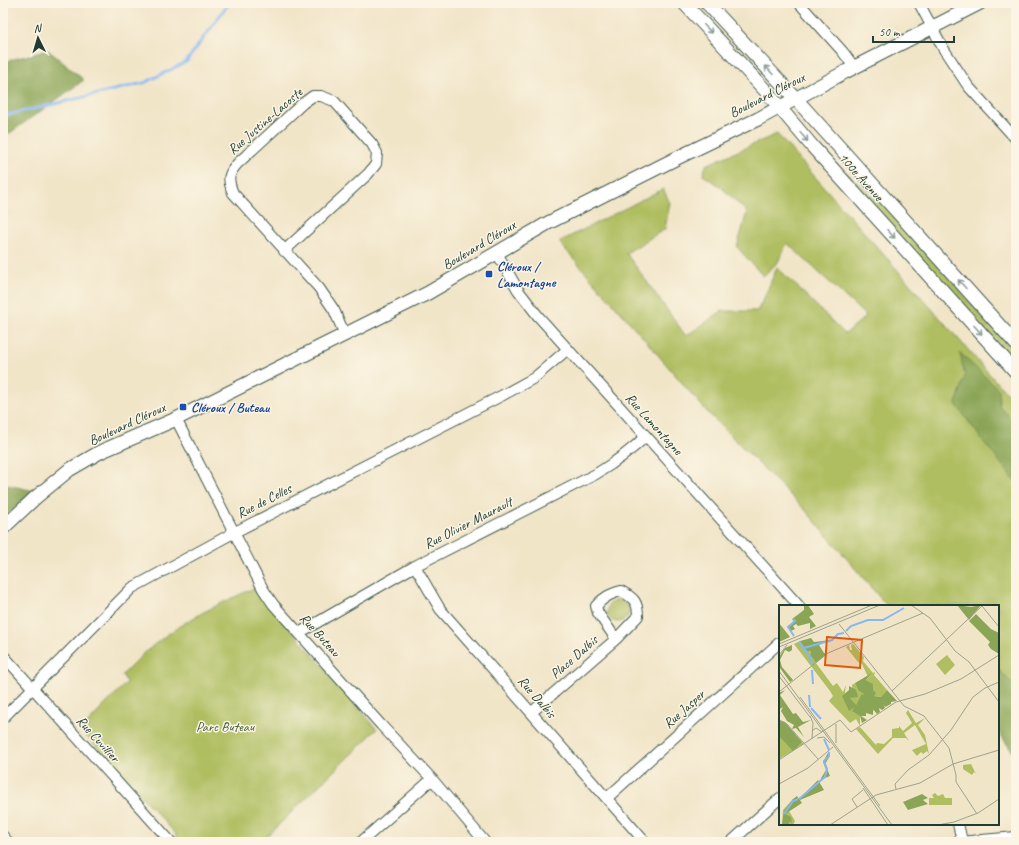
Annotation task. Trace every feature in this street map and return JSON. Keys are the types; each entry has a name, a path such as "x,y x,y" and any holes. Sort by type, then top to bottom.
{"street":[{"name":"100e Avenue","path":"684,3 765,90 812,146 1016,372"},
{"name":"100e Avenue","path":"707,3 796,99 1016,344"},
{"path":"799,3 843,52 854,67"},
{"path":"920,3 948,57 968,86 1016,139"},
{"name":"Boulevard Cléroux","path":"3,528 35,498 69,470 100,452 176,419 428,293 555,220 796,99 854,67 980,3"},
{"name":"Rue Justine-Lacoste","path":"284,250 368,174 376,164 377,153 372,144 334,101 324,96 313,96 303,103 231,170 230,185 233,193 284,250 319,288 327,298 345,335"},
{"name":"Rue Lamontagne","path":"497,253 518,290 538,316 798,605"},
{"name":"Rue de Celles","path":"3,718 32,687 132,588 235,532 534,378 568,349"},
{"name":"Rue Buteau","path":"176,419 263,589 273,604 432,779 485,842"},
{"name":"Rue Olivier Maurault","path":"300,633 415,566 596,474 621,457 646,436"},
{"name":"Rue Dalbis","path":"415,566 440,609 645,842"},
{"name":"Place Dalbis","path":"532,712 616,639 638,616 638,607 632,597 621,591 612,593 602,599 596,606 598,613 616,639"},
{"name":"Rue Jasper","path":"607,798 779,643"},
{"name":"Rue Cuvillier","path":"3,655 171,842"},
{"path":"361,842 432,779"},
{"path":"730,842 779,799"},
{"path":"958,825 960,842 1016,837"},
{"path":"3,836 8,842"}],"green space":[{"path":"48,50 84,80 3,138 3,62"},
{"path":"777,134 1016,404 1016,687 999,670 999,605 886,605 807,512 708,413 559,242 663,189 670,203 665,229 626,253 686,336 722,311 757,311 777,267 845,334 866,316 787,243 778,262 763,276 737,247 747,212 721,187 703,175 706,165"},
{"path":"846,173 883,205 1016,353 1016,364 845,174"},
{"path":"960,353 999,390 999,405 1016,425 1016,482 956,404 965,377"},
{"path":"3,484 35,491 3,518"},
{"name":"Parc Buteau","path":"255,588 377,729 261,842 180,842 175,833 81,730 127,682 122,675 142,655 166,635 216,606"},
{"path":"618,600 626,603 629,611 626,619 618,622 610,619 607,611 610,603"},
{"path":"999,670 1016,687 1016,757 999,732"}],"waterway":[{"path":"3,116 144,83 186,62 229,3"}],"place":[{"name":"Cléroux / Lamontagne","path":"489,274"},
{"name":"Cléroux / Buteau","path":"183,407"}]}
